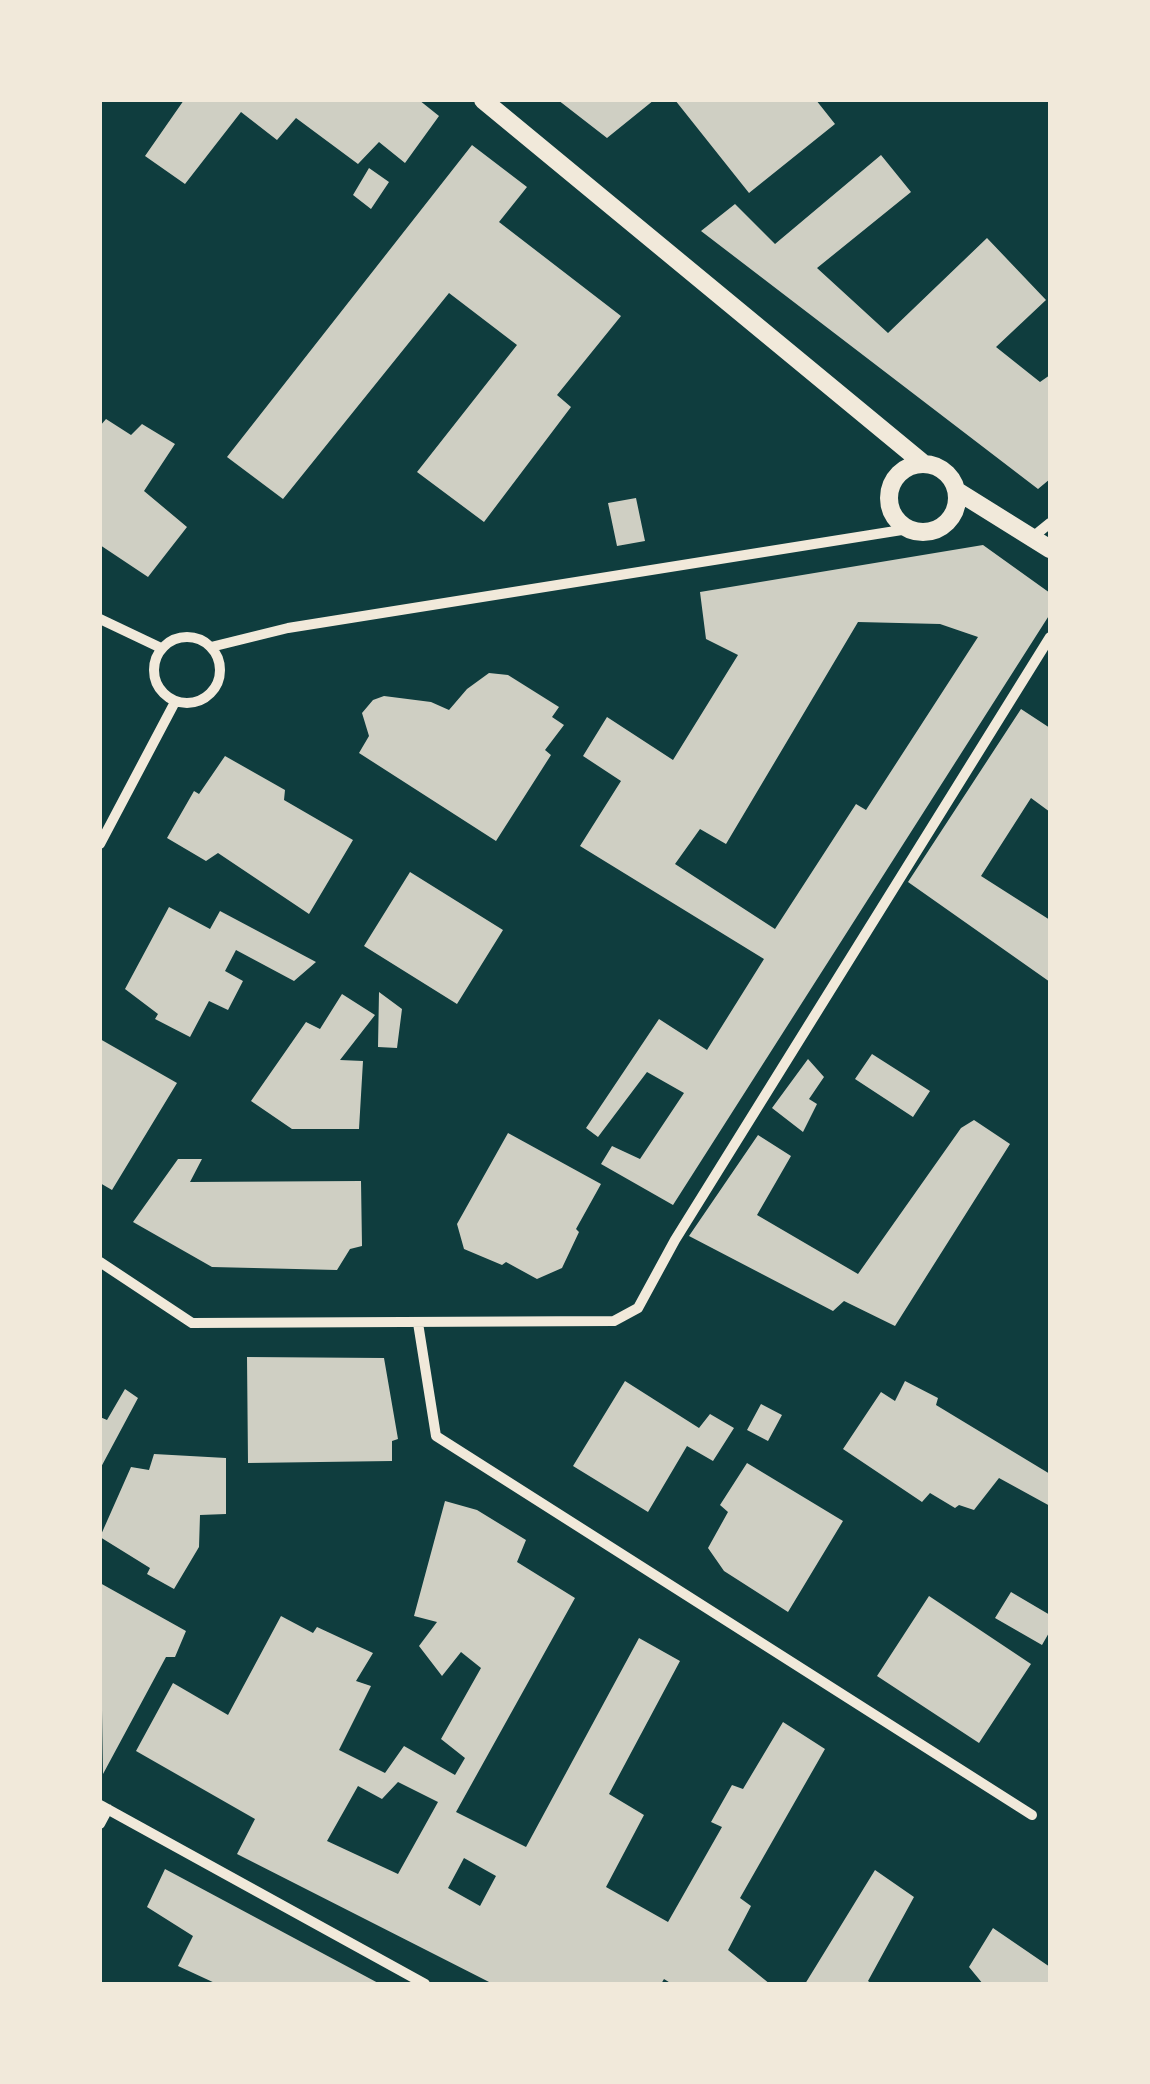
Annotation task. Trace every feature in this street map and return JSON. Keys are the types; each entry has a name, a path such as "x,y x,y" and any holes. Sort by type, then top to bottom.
{"street":[{"path":"212,647 220,669 213,690 196,702 175,702 158,689 153,668 161,648 170,641 192,637 212,647 288,628 908,529 923,533 950,520 957,506 957,491 950,477 924,464 484,100"},
{"path":"908,529 890,506 890,491 897,476 924,464"},
{"path":"957,491 1050,548"},
{"path":"1034,536 1050,522"},
{"path":"100,619 161,648"},
{"path":"100,1262 192,1323 614,1321 638,1308 685,1224 1050,636"},
{"path":"100,844 175,702"},
{"path":"418,1323 436,1436 1032,1815"},
{"path":"100,1824 104,1807 425,1984"}],"building":[{"path":"184,100 419,100 439,116 405,163 379,142 358,164 296,118 277,140 241,112 185,184 145,156"},
{"path":"558,100 654,100 607,138"},
{"path":"675,100 816,100 835,124 749,193"},
{"path":"472,145 527,187 499,222 621,316 557,395 571,407 484,522 417,472 517,345 449,293 283,499 227,457"},
{"path":"881,155 911,192 817,268 888,333 987,238 1046,300 996,347 1040,382 1050,375 1050,479 1038,489 701,231 735,204 775,244"},
{"path":"369,168 389,182 371,209 353,195"},
{"path":"106,419 131,435 142,424 175,444 144,491 187,527 148,577 100,545 100,426"},
{"path":"636,498 645,541 617,546 608,503"},
{"path":"983,545 1050,593 1050,614 673,1205 601,1164 612,1146 640,1159 684,1093 647,1072 598,1137 586,1128 659,1019 707,1050 764,959 580,846 621,781 583,756 607,717 673,760 738,655 706,639 700,592","holes":["858,622 940,624 978,637 866,810 856,804 775,929 675,864 700,829 726,844"]},
{"path":"489,673 508,675 559,707 552,717 564,725 545,750 551,755 496,841 359,753 369,736 362,713 373,700 384,696 431,702 449,710 467,689"},
{"path":"1021,709 1050,728 1050,812 1031,798 981,876 1050,920 1050,982 908,882"},
{"path":"225,756 285,790 284,800 353,840 309,914 218,853 206,861 167,838 194,791 199,794"},
{"path":"410,872 503,930 457,1004 364,946"},
{"path":"169,907 210,929 220,911 316,962 294,981 236,950 225,971 243,981 228,1010 209,1001 190,1037 155,1019 158,1014 125,989"},
{"path":"379,992 402,1009 397,1048 378,1047"},
{"path":"342,994 375,1015 340,1060 363,1061 359,1129 292,1129 251,1101 306,1022 320,1029"},
{"path":"100,1039 177,1083 112,1190 100,1183"},
{"path":"872,1054 930,1091 913,1117 855,1079"},
{"path":"808,1059 824,1077 809,1099 817,1104 803,1132 772,1108"},
{"path":"974,1120 1010,1144 895,1326 844,1301 833,1311 689,1236 758,1135 791,1156 757,1215 858,1274 961,1128"},
{"path":"508,1133 601,1184 576,1229 579,1232 562,1268 537,1279 506,1262 502,1265 464,1249 457,1224"},
{"path":"178,1159 202,1159 190,1182 361,1181 362,1246 350,1249 337,1270 212,1267 133,1222"},
{"path":"247,1357 384,1358 398,1439 392,1441 392,1461 248,1463"},
{"path":"625,1381 699,1428 710,1414 734,1428 713,1461 687,1446 648,1512 573,1466"},
{"path":"905,1381 938,1398 936,1405 1050,1474 1050,1506 999,1478 974,1510 959,1505 955,1508 930,1493 922,1502 843,1449 881,1392 895,1401"},
{"path":"125,1389 138,1398 100,1469 100,1417 107,1420"},
{"path":"761,1404 782,1415 768,1441 747,1430"},
{"path":"154,1454 226,1458 226,1514 200,1515 199,1547 174,1589 147,1574 150,1568 100,1537 131,1467 149,1470"},
{"path":"747,1463 843,1521 788,1612 724,1571 708,1548 728,1512 720,1505"},
{"path":"445,1501 477,1510 526,1540 517,1562 575,1598 456,1812 526,1847 639,1638 680,1661 609,1794 644,1815 606,1887 668,1922 722,1827 711,1822 732,1785 743,1789 783,1722 825,1749 740,1898 751,1906 728,1950 770,1984 672,1984 664,1979 661,1984 493,1984 237,1854 255,1819 136,1751 173,1683 228,1715 281,1616 313,1633 317,1627 373,1653 356,1681 371,1686 339,1750 385,1773 404,1746 455,1775 465,1758 441,1739 481,1668 461,1652 442,1676 419,1646 437,1622 414,1616","holes":["398,1782 438,1802 398,1874 327,1841 358,1786 382,1799","464,1858 496,1876 480,1906 448,1888"]},
{"path":"100,1583 186,1631 175,1657 166,1657 103,1774"},
{"path":"1011,1592 1050,1615 1050,1631 1042,1645 995,1618"},
{"path":"929,1596 1031,1664 979,1743 877,1676"},
{"path":"165,1869 380,1984 217,1984 178,1966 193,1936 147,1907"},
{"path":"875,1870 914,1897 868,1981 872,1984 805,1984"},
{"path":"993,1928 1050,1967 1050,1984 983,1984 969,1967"}]}
